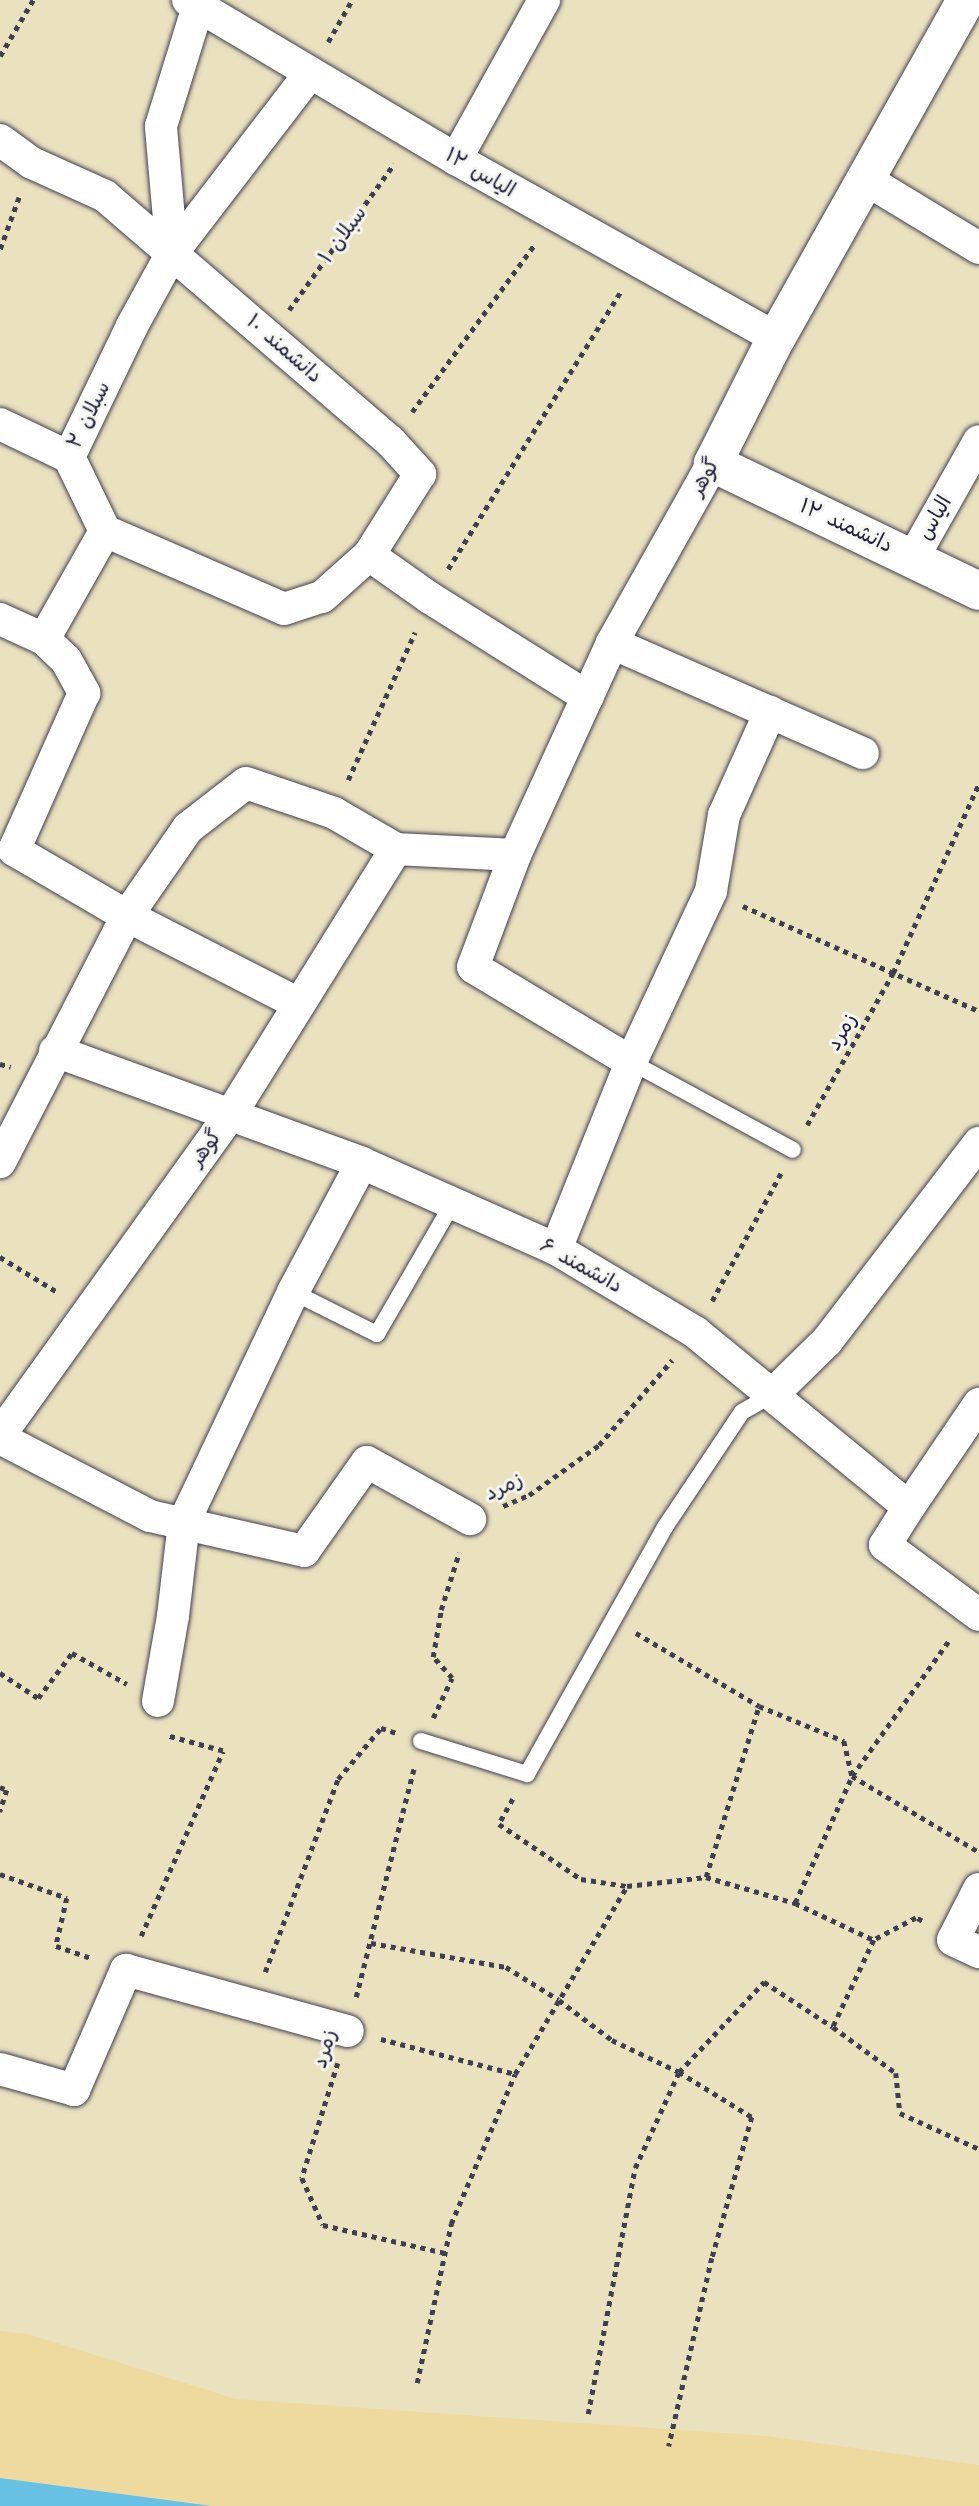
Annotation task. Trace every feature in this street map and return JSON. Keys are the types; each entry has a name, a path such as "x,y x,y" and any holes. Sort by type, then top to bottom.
{"street":[{"path":"456,159 544,0"},
{"path":"967,0 979,6"},
{"name":"گوهر","path":"631,1062 473,967 515,855 612,643 713,463 776,338 967,0"},
{"name":"الیاس ۱۲","path":"195,2 456,159 776,338"},
{"path":"172,253 161,126 195,2"},
{"name":"سبلان ۲","path":"105,531 69,457 132,326 172,253 310,73"},
{"name":"دانشمند ۱۰","path":"0,140 32,163 105,196 390,441 420,474 369,555"},
{"path":"865,179 979,248"},
{"path":"0,424 69,457"},
{"name":"الیاس","path":"913,558 979,441"},
{"name":"دانشمند ۱۲","path":"713,463 979,591"},
{"path":"44,639 105,531 285,609 322,597 369,555 430,598 588,697"},
{"path":"0,619 44,639 66,660 84,693 14,850 127,916 299,1004"},
{"path":"612,643 863,753"},
{"path":"556,1249 631,1062 711,891 724,815 770,712"},
{"path":"0,1162 127,916 188,828 246,783 334,813 396,849 515,855"},
{"name":"گوهر","path":"0,1436 231,1114 396,849"},
{"name":"دانشمند ۶","path":"55,1051 362,1163 556,1249 695,1332 909,1507"},
{"path":"773,1394 827,1341 976,1152"},
{"path":"158,1701 173,1616 184,1522 293,1292 362,1163"},
{"path":"975,1612 885,1545 979,1404"},
{"path":"0,1436 150,1516 304,1551 367,1462 470,1520"},
{"path":"966,1946 979,1889"},
{"path":"0,2069 74,2090 126,1970 348,2031"}],"lane":[{"path":"631,1062 793,1150"},
{"path":"293,1292 377,1334 453,1203"},
{"path":"421,1741 527,1774 665,1527 742,1412 773,1394"}],"path":[{"path":"0,56 33,0"},
{"path":"310,73 352,0"},
{"name":"سبلان ۱","path":"270,336 415,135"},
{"path":"0,249 32,163"},
{"path":"390,441 555,216"},
{"path":"334,813 430,598 639,262"},
{"name":"زمرد","path":"445,2253 323,2225 302,2178 348,2031 421,1741 452,1678 433,1657 441,1610 470,1520 528,1495 599,1445 695,1332 793,1150 894,973 979,782"},
{"path":"711,891 979,1011"},
{"path":"0,1257 89,1312"},
{"path":"795,1903 852,1776 975,1612"},
{"path":"614,1620 759,1706 844,1741 852,1776 979,1852"},
{"path":"0,1673 38,1699 72,1653 158,1701 168,1738 223,1751 126,1970 56,1946 67,1898 0,1874"},
{"path":"706,1877 759,1706"},
{"path":"253,2005 338,1779 381,1728 421,1741"},
{"path":"527,1774 499,1824 581,1878 627,1886 706,1877 795,1903 874,1940"},
{"path":"0,1787 7,1790 0,1812"},
{"path":"416,2383 451,2224 515,2074 627,1886"},
{"path":"832,2027 874,1940 916,1918 966,1946"},
{"path":"370,1943 506,1967 559,2000 612,2040 679,2072 752,2117 712,2258 669,2445"},
{"path":"588,2414 635,2168 679,2072 764,1982 896,2073 900,2113 979,2149"},
{"path":"348,2031 515,2074"}],"sand":[{"path":"0,2331 28,2334 236,2399 766,2436 979,2465 979,2506 212,2506 0,2478"}],"water":[{"path":"0,2478 212,2506 0,2506"}]}
